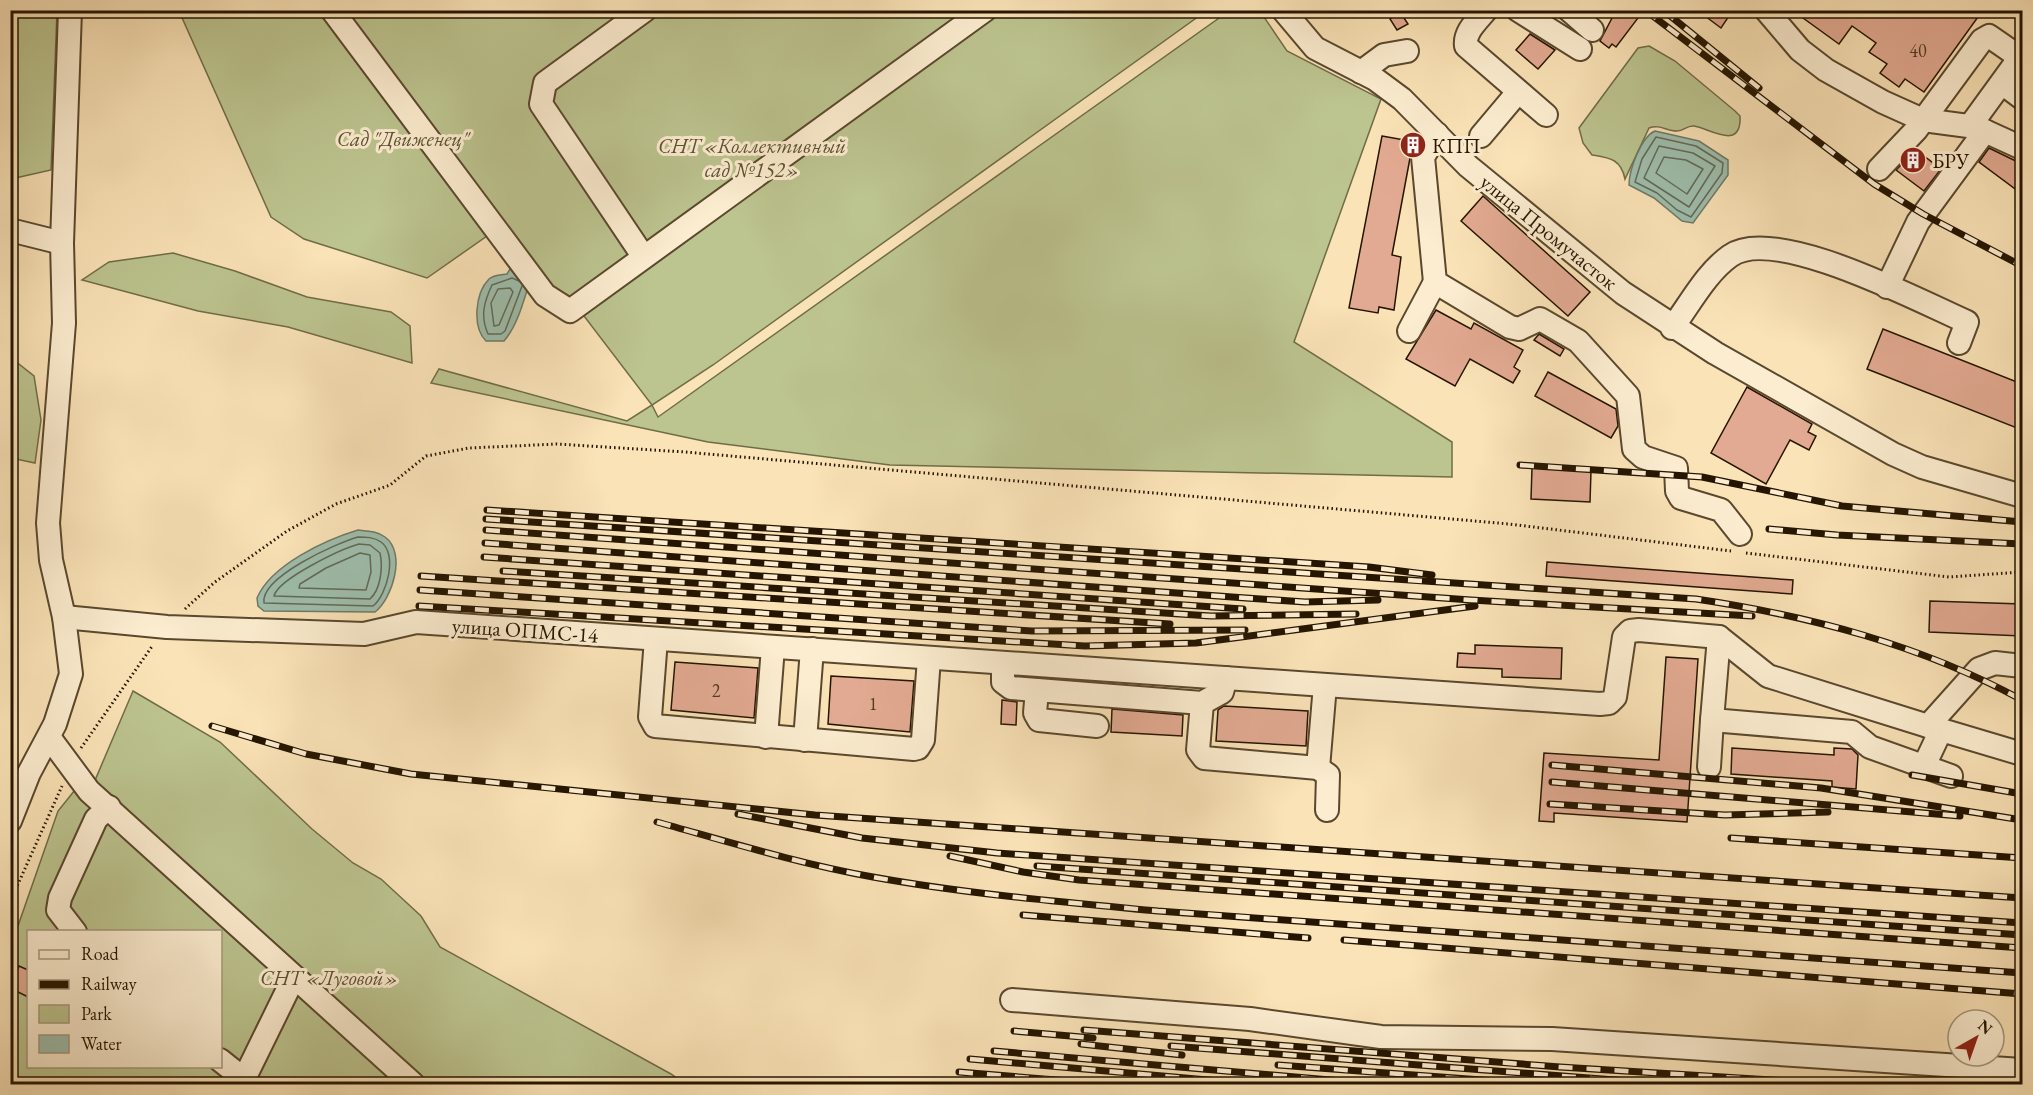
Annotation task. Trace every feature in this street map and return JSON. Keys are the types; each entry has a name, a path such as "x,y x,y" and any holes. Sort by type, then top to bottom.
{"street":[{"path":"10,821 29,773 49,737 64,701 71,674 64,617 53,577 48,523 64,323 62,243 70,10"},
{"path":"332,10 545,295 570,311 985,10"},
{"path":"643,256 541,104 545,83 645,10"},
{"name":"улица Промучасток","path":"1283,10 1315,48 1361,72 1402,99 1468,165 1623,293 1672,328 1893,454 1922,467 2022,496"},
{"path":"1486,10 1465,38 1466,46 1546,115"},
{"path":"1518,10 1586,39 1569,10"},
{"path":"1766,10 1800,50 1826,70 1923,120 1977,129 2022,148"},
{"path":"1879,169 1923,120 1985,36 1994,38 2018,57 1977,129 1918,222 1887,287"},
{"path":"1361,72 1384,55 1407,51"},
{"path":"2002,83 2022,98"},
{"path":"1481,136 1518,92"},
{"path":"1409,331 1435,282 1423,157 1437,134"},
{"path":"10,230 62,243"},
{"path":"1672,328 1719,266 1743,249 1775,248 1792,250 1887,287 1967,322 1959,343"},
{"path":"1435,282 1510,327 1519,329 1540,319 1578,341 1628,396 1634,449 1643,456 1676,468 1677,495 1721,510 1740,534"},
{"name":"улица ОПМС-14","path":"64,617 167,627 364,634 417,622 1600,704 1609,703 1615,697 1621,646 1624,637 1630,631 1719,637"},
{"path":"1719,637 1768,676 2022,754"},
{"path":"1709,767 1719,637"},
{"path":"656,639 650,717 655,726 918,748 923,740 929,658"},
{"path":"766,737 773,647"},
{"path":"805,740 812,649"},
{"path":"995,662 1006,686 1202,703 1222,692 1226,678"},
{"path":"1924,766 1935,728 1979,669 1995,663 2022,666"},
{"path":"1318,768 1325,685"},
{"path":"1037,690 1035,713 1039,720 1097,726"},
{"path":"1202,703 1198,750 1204,758 1318,768 1328,775 1327,810"},
{"path":"1852,732 1862,705"},
{"path":"1712,720 1852,732 1870,747 1951,776"},
{"path":"49,737 70,769 89,791 413,1084"},
{"path":"73,930 58,910 60,898 96,819 109,807"},
{"path":"222,1062 235,1072 246,1075 294,977"},
{"path":"1012,1000 1250,1019 1382,1037 1552,1039 2022,1070"}],"path":[{"path":"10,902 70,769 118,691 167,627 215,582 287,531 336,504 390,485 426,456 468,448 512,445 605,445 1509,524 1922,575 1973,577 2022,572"}],"green space":[{"path":"10,11 57,11 51,170 11,179"},
{"path":"179,11 1206,11 713,365 652,405 581,312 490,234 427,278 304,239 271,217"},
{"path":"1229,11 1260,11 1287,51 1381,99 1294,342 1452,442 1452,477 890,465 708,442 431,383 439,369 627,421 652,405 658,417"},
{"path":"1649,46 1675,61 1735,111 1740,116 1739,127 1736,133 1730,136 1694,126 1677,131 1649,128 1625,179 1618,163 1592,155 1583,143 1579,128 1638,48"},
{"path":"173,253 235,271 307,297 391,312 410,326 412,363 288,327 198,311 82,280 109,262"},
{"path":"10,357 34,376 41,420 35,463 11,458"},
{"name":"СНТ «Луговой»","path":"133,691 220,742 312,829 353,863 381,879 421,916 440,947 671,1074 685,1084 11,1084 11,946 58,811 75,790 93,785"}],"water":[{"path":"1655,131 1699,141 1728,160 1728,175 1693,223 1682,221 1654,198 1629,185 1637,155 1645,140"},
{"path":"510,269 529,284 522,306 513,328 504,341 486,341 477,319 478,301 484,285 491,278 507,274"},
{"path":"358,530 382,535 392,544 395,554 395,576 387,597 375,612 264,611 258,606 257,598 264,586 286,565 315,547"}],"building":[{"path":"1601,10 1628,10 1638,18 1616,47 1612,44 1609,48 1600,41 1612,18"},
{"path":"1697,10 1733,10 1721,28"},
{"path":"1792,10 1983,10 1924,92 1905,79 1899,87 1880,73 1887,64 1869,52 1876,43 1852,26 1839,44"},
{"path":"1400,12 1408,24 1397,30 1390,19"},
{"path":"1530,34 1555,50 1538,69 1516,50"},
{"path":"1382,136 1416,142 1410,158 1392,255 1401,257 1394,310 1379,307 1378,313 1349,308"},
{"path":"1989,148 2022,164 2022,194 1979,162"},
{"name":"БРУ","path":"1916,150 1941,169 1924,191 1896,170"},
{"path":"1483,196 1590,292 1568,316 1461,221"},
{"path":"1436,310 1471,329 1474,323 1523,350 1514,367 1520,371 1513,383 1470,359 1455,386 1406,359"},
{"path":"1883,329 2022,384 2022,430 1867,369"},
{"path":"1539,334 1564,349 1560,356 1534,340"},
{"path":"1548,372 1616,409 1618,426 1611,438 1535,396"},
{"path":"1747,387 1812,424 1808,432 1816,436 1809,450 1790,440 1766,484 1711,453"},
{"path":"1532,468 1591,471 1590,502 1531,499"},
{"path":"1547,562 1793,580 1792,594 1546,576"},
{"path":"1930,601 2022,604 2022,636 1929,632"},
{"path":"1475,645 1562,648 1561,679 1502,677 1502,669 1457,667 1458,653 1475,654"},
{"path":"1666,657 1698,659 1687,822 1554,813 1554,822 1539,821 1544,753 1659,760"},
{"path":"675,662 758,668 754,718 671,710"},
{"path":"831,676 914,681 910,732 828,724"},
{"path":"1002,700 1017,702 1016,725 1001,724"},
{"path":"1224,706 1308,711 1306,746 1216,741 1218,710"},
{"path":"1112,709 1183,715 1182,736 1111,732"},
{"path":"1732,748 1834,755 1834,748 1852,749 1858,755 1856,789 1832,787 1832,781 1731,774"},
{"path":"19,966 27,970 27,996 10,988"}],"railway":[{"path":"1645,10 1874,184 1923,214 2022,266"},
{"path":"1663,10 1759,88"},
{"path":"1520,465 1702,477 1842,506 2022,522"},
{"path":"487,510 1369,567 1432,575"},
{"path":"486,519 1696,599 1781,614 1864,635 1944,663 2022,700"},
{"path":"1769,529 1837,535 2022,544"},
{"path":"486,530 1471,600 1752,616"},
{"path":"485,543 1305,602 1378,600"},
{"path":"484,557 1243,609"},
{"path":"503,571 1211,616 1356,614"},
{"path":"421,576 1170,624"},
{"path":"420,590 1032,631 1245,630"},
{"path":"419,606 1085,646 1196,643 1475,606"},
{"path":"212,726 306,754 411,774 815,815 2022,898"},
{"path":"1552,765 1821,788 2022,820"},
{"path":"1912,775 2022,794"},
{"path":"1552,782 1960,816"},
{"path":"1550,804 1725,815 1828,812"},
{"path":"738,814 862,838 997,853 2022,923"},
{"path":"657,822 846,872 908,883 1015,897 1158,911 2022,973"},
{"path":"1731,838 2022,858"},
{"path":"950,856 1023,872 1079,880 2022,948"},
{"path":"1037,866 2022,935"},
{"path":"1023,915 1308,938"},
{"path":"1344,940 2022,994"},
{"path":"1084,1030 1560,1067 1838,1084"},
{"path":"1014,1031 1093,1038"},
{"path":"1081,1044 1182,1055"},
{"path":"1171,1046 1667,1084"},
{"path":"994,1051 1376,1084"},
{"path":"970,1059 1253,1084"},
{"path":"1278,1065 1535,1084"},
{"path":"959,1072 1106,1084"}],"place":[{"name":"КПП","path":"1413,145"},
{"name":"БРУ","path":"1913,160"}],"park label":[{"name":"Сад \"Движенец\"","path":"403,138"},
{"name":"СНТ «Коллективный сад №152»","path":"752,157"}]}
